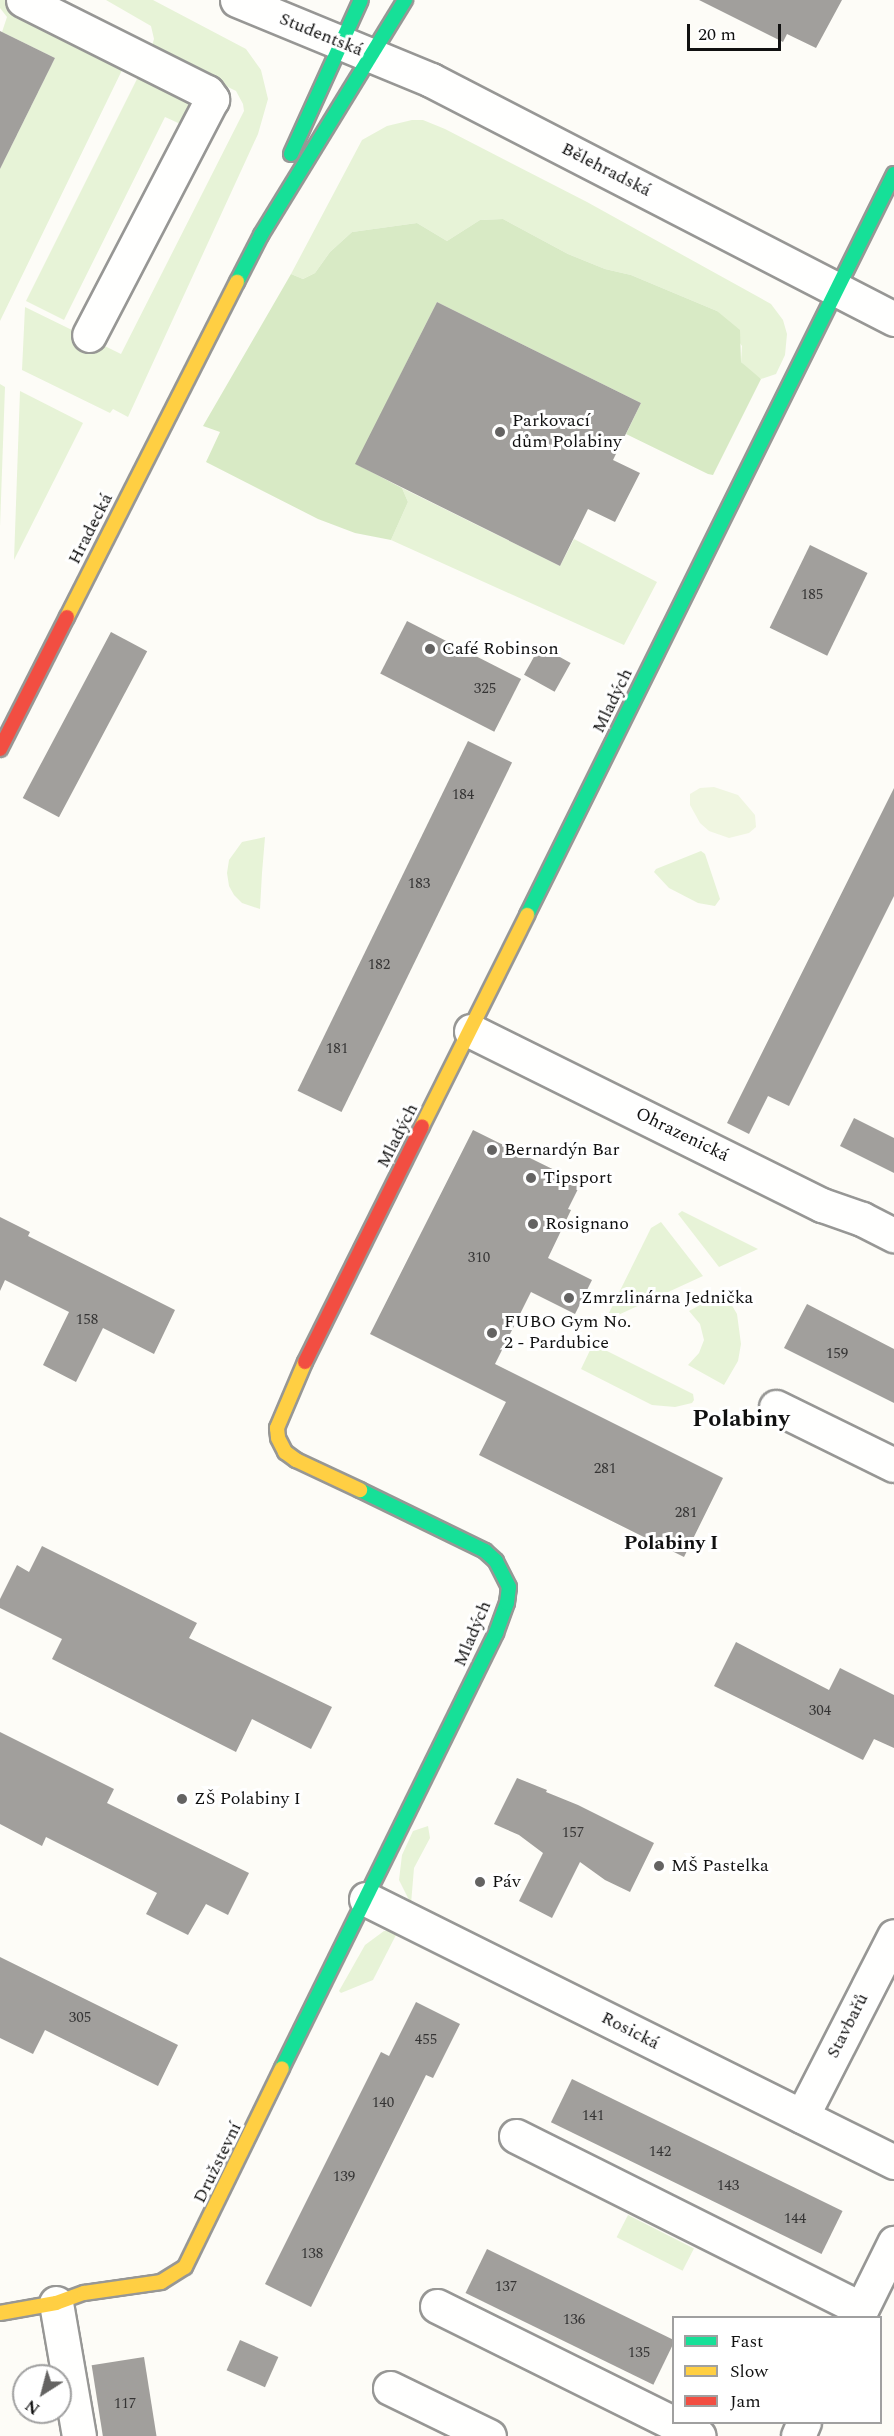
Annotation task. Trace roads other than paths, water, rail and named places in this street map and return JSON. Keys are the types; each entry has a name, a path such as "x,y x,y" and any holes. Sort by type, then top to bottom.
{"street":[{"path":"23,0 207,92 212,99 89,335"},
{"name":"Studentská","path":"237,0 372,56"},
{"path":"214,325 361,0"},
{"path":"214,325 261,235 405,0"},
{"name":"Bělehradská","path":"372,56 405,68 471,99 894,319"},
{"path":"836,290 894,174"},
{"name":"Mladých","path":"366,1899 496,1633 507,1603 509,1587 504,1573 485,1551 296,1460 285,1452 278,1438 277,1428 291,1391 836,290"},
{"name":"Hradecká","path":"0,749 214,325"},
{"name":"Ohrazenická","path":"471,1031 822,1205 862,1219 894,1234"},
{"path":"776,1407 894,1465"},
{"name":"Rosická","path":"366,1899 894,2162"},
{"name":"Družstevní","path":"0,2313 56,2303 84,2293 161,2282 185,2267 366,1899"},
{"name":"Stavbařů","path":"802,2116 894,1936"},
{"path":"516,2136 859,2313 894,2243"},
{"path":"56,2303 79,2436"},
{"path":"437,2306 672,2423"},
{"path":"390,2388 489,2436"},
{"path":"675,2424 699,2436"}],"place":[{"name":"Parkovací dům Polabiny","path":"500,432"},
{"name":"Café Robinson","path":"430,649"},
{"name":"Bernardýn Bar","path":"492,1150"},
{"name":"Tipsport","path":"531,1178"},
{"name":"Rosignano","path":"533,1224"},
{"name":"Zmrzlinárna Jednička","path":"569,1298"},
{"name":"FUBO Gym No. 2 - Pardubice","path":"492,1333"},
{"name":"ZŠ Polabiny I","path":"182,1799"},
{"name":"MŠ Pastelka","path":"659,1866"},
{"name":"Páv","path":"480,1882"}],"district":[{"name":"Polabiny","path":"741,1420"},
{"name":"Polabiny I","path":"671,1543"}]}
